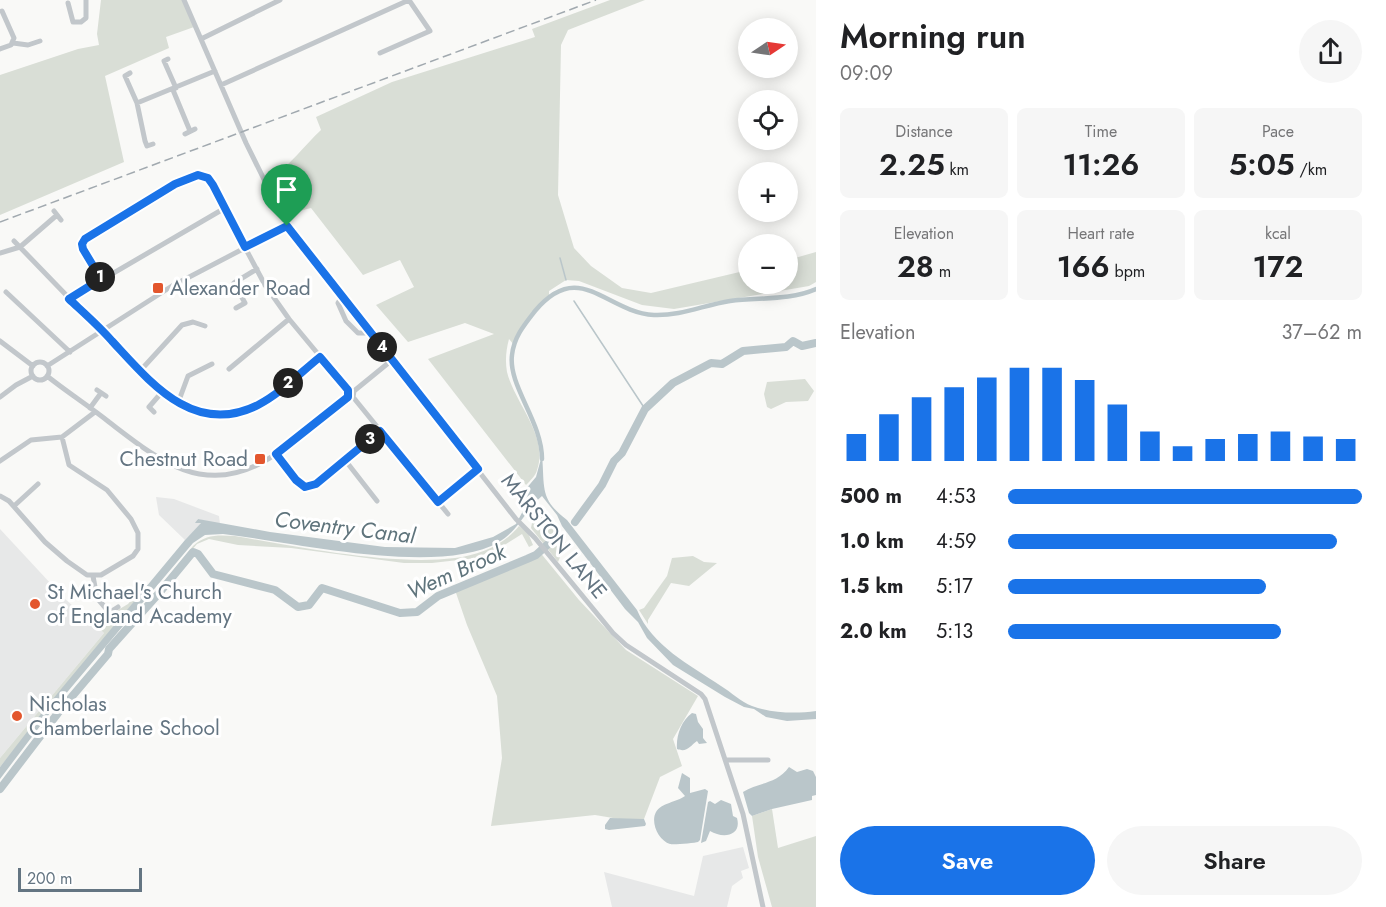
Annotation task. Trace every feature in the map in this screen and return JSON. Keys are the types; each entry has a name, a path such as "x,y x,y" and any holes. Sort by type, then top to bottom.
{"street":[{"path":"61,10 69,6 73,22 84,21 86,0"},
{"name":"MARSTON LANE","path":"184,0 246,143 287,226 516,519 613,633 634,650 701,694 710,709 743,814 763,907"},
{"path":"201,39 280,0"},
{"path":"221,85 411,1 430,31 381,53"},
{"path":"3,11 14,38 13,42"},
{"path":"0,49 13,42 28,45 40,42"},
{"path":"168,59 164,61 190,131"},
{"path":"137,103 215,71"},
{"path":"130,73 125,76 137,103 145,141 147,146 153,144"},
{"path":"101,279 83,249 82,244 85,239 175,184 198,175 208,178 257,269 289,319 448,514"},
{"path":"69,299 225,208"},
{"path":"0,253 20,247 58,215"},
{"path":"47,366 172,286 287,226"},
{"path":"14,241 162,392 193,410 223,415 244,411 268,399 320,357"},
{"path":"236,308 245,303 234,283 257,269"},
{"path":"6,292 70,352"},
{"path":"342,297 338,303 346,321 358,333 371,333"},
{"path":"229,369 289,319"},
{"path":"140,371 182,325 187,322 202,323"},
{"path":"0,341 33,366"},
{"path":"47,376 158,459 192,472 215,474 235,473 260,464 276,454 392,360"},
{"path":"33,366 38,362 47,366"},
{"path":"178,403 188,376 212,364"},
{"path":"33,366 33,376"},
{"path":"47,366 47,376"},
{"path":"33,376 40,380 47,376"},
{"path":"0,398 16,385 33,376"},
{"path":"154,412 149,407 162,392"},
{"path":"0,461 31,440 62,437 93,410 101,393"},
{"path":"276,454 296,480 305,487 316,484 380,431"},
{"path":"0,496 14,506 45,542 78,569 93,576 101,575 134,556 138,549 138,533 131,519 107,490 69,465 62,437"},
{"path":"345,460 377,501"},
{"path":"438,502 478,469"},
{"path":"14,506 38,484"},
{"path":"93,576 97,598 107,614 118,607"},
{"path":"726,760 768,760"}],"shaded area":[{"path":"101,0 183,0 194,27 166,37 169,48 105,76 124,162 0,215 0,75 78,49 99,45 97,34"},
{"path":"610,0 645,0 568,30 561,45 558,195 574,248 591,266 622,288 651,293 738,272 738,294 762,294 674,309 642,305 579,281 566,280 549,291 549,296 522,327 514,345 509,339 507,351 507,372 530,420 538,445 539,457 536,472 526,485 428,359 494,334 465,323 408,342 376,305 414,287 400,260 363,275 311,208 288,214 272,178 321,130 316,117 392,82 535,37 532,29"},
{"path":"816,252 816,282 798,288 798,257"},
{"path":"805,379 814,391 808,401 786,402 771,409 767,407 764,394 767,382"},
{"path":"542,455 545,492 548,499 567,520 637,610 652,634 662,644 673,654 748,704 792,713 816,711 816,719 787,721 766,717 754,709 744,707 725,697 673,665 647,638 638,622 625,609 542,496 512,532 499,542 472,552 440,557 364,554 223,534 205,535 193,543 53,709 0,779 0,767 47,706 201,523 195,523 198,519 270,532 385,547 455,548 493,537 516,524 524,509 525,490 536,477"},
{"path":"156,497 174,499 219,516 220,524 197,519 201,524 185,540 159,515"},
{"path":"539,510 556,529 554,533 566,543 558,562 531,528 533,518"},
{"path":"519,526 528,533 533,545 529,547 522,534 476,558 432,563 404,563 291,548 238,545 209,539 197,544 154,594 193,546 212,536 235,536 374,557 430,560 455,558 482,552 506,539"},
{"name":"St Michael's Church of England Academy","path":"0,529 65,599 104,633 0,758"},
{"path":"539,551 579,600 626,650 698,696 673,739 682,766 660,777 644,819 619,819 595,815 491,826 502,758 497,696 455,590 527,559"},
{"path":"693,556 704,562 717,563 689,586 671,583 648,620 648,624 639,610 644,608 667,576 672,558"},
{"path":"140,590 141,593 0,767 0,758 104,633 94,624 128,604"},
{"path":"692,713 696,714 703,729 703,738 707,743 699,744 697,741 686,750 677,749 680,729"},
{"path":"789,767 797,772 807,769 813,771 816,777 816,795 812,796 812,800 752,816 743,792 773,780"},
{"path":"682,773 690,778 690,793 705,789 708,791 700,840 693,843 670,844 662,839 657,831 654,816 658,809 685,796 678,788"},
{"path":"721,800 731,804 733,816 737,818 737,829 726,835 710,831 706,841 701,843 708,802 715,804"},
{"path":"772,809 778,848 816,836 816,907 772,907 758,857 752,816"},
{"path":"610,818 644,819 646,824 645,826 605,829"},
{"path":"743,847 749,868 741,871 743,878 732,886 727,907 612,907 604,872 694,896 703,856"}],"waterway":[{"path":"560,258 566,280"},
{"name":"Coventry Canal","path":"542,459 537,431 515,379 512,355 515,342 523,326 551,296 566,289 580,288 637,312 664,315 730,301 774,298 806,293 816,289"},
{"path":"574,301 645,409"},
{"name":"Wem Brook","path":"575,522 602,485 614,461 622,453 645,409 673,383 711,363 722,364 743,351 786,347 793,341 802,346 816,343"},
{"name":"Wem Brook","path":"0,789 58,713 108,654 109,649 193,552 198,554 213,574 275,590 298,607 309,605 322,588 400,613 417,612 438,596 536,555 557,536"}],"railway":[{"path":"0,222 596,0"}],"place":[{"name":"Alexander Road","path":"158,288"},
{"name":"Chestnut Road","path":"260,459"},
{"name":"St Michael's Church of England Academy","path":"35,604"},
{"name":"Nicholas Chamberlaine School","path":"17,716"}],"route":[{"path":"198,175 208,178 245,247 287,226 478,469 438,502 380,431 316,484 305,487 296,480 276,454 348,397 346,393 348,390 320,357 268,399 252,408 223,415 197,411 171,399 154,386 103,331 69,299 101,279 83,249 82,244 85,239 190,176 198,175"}]}
